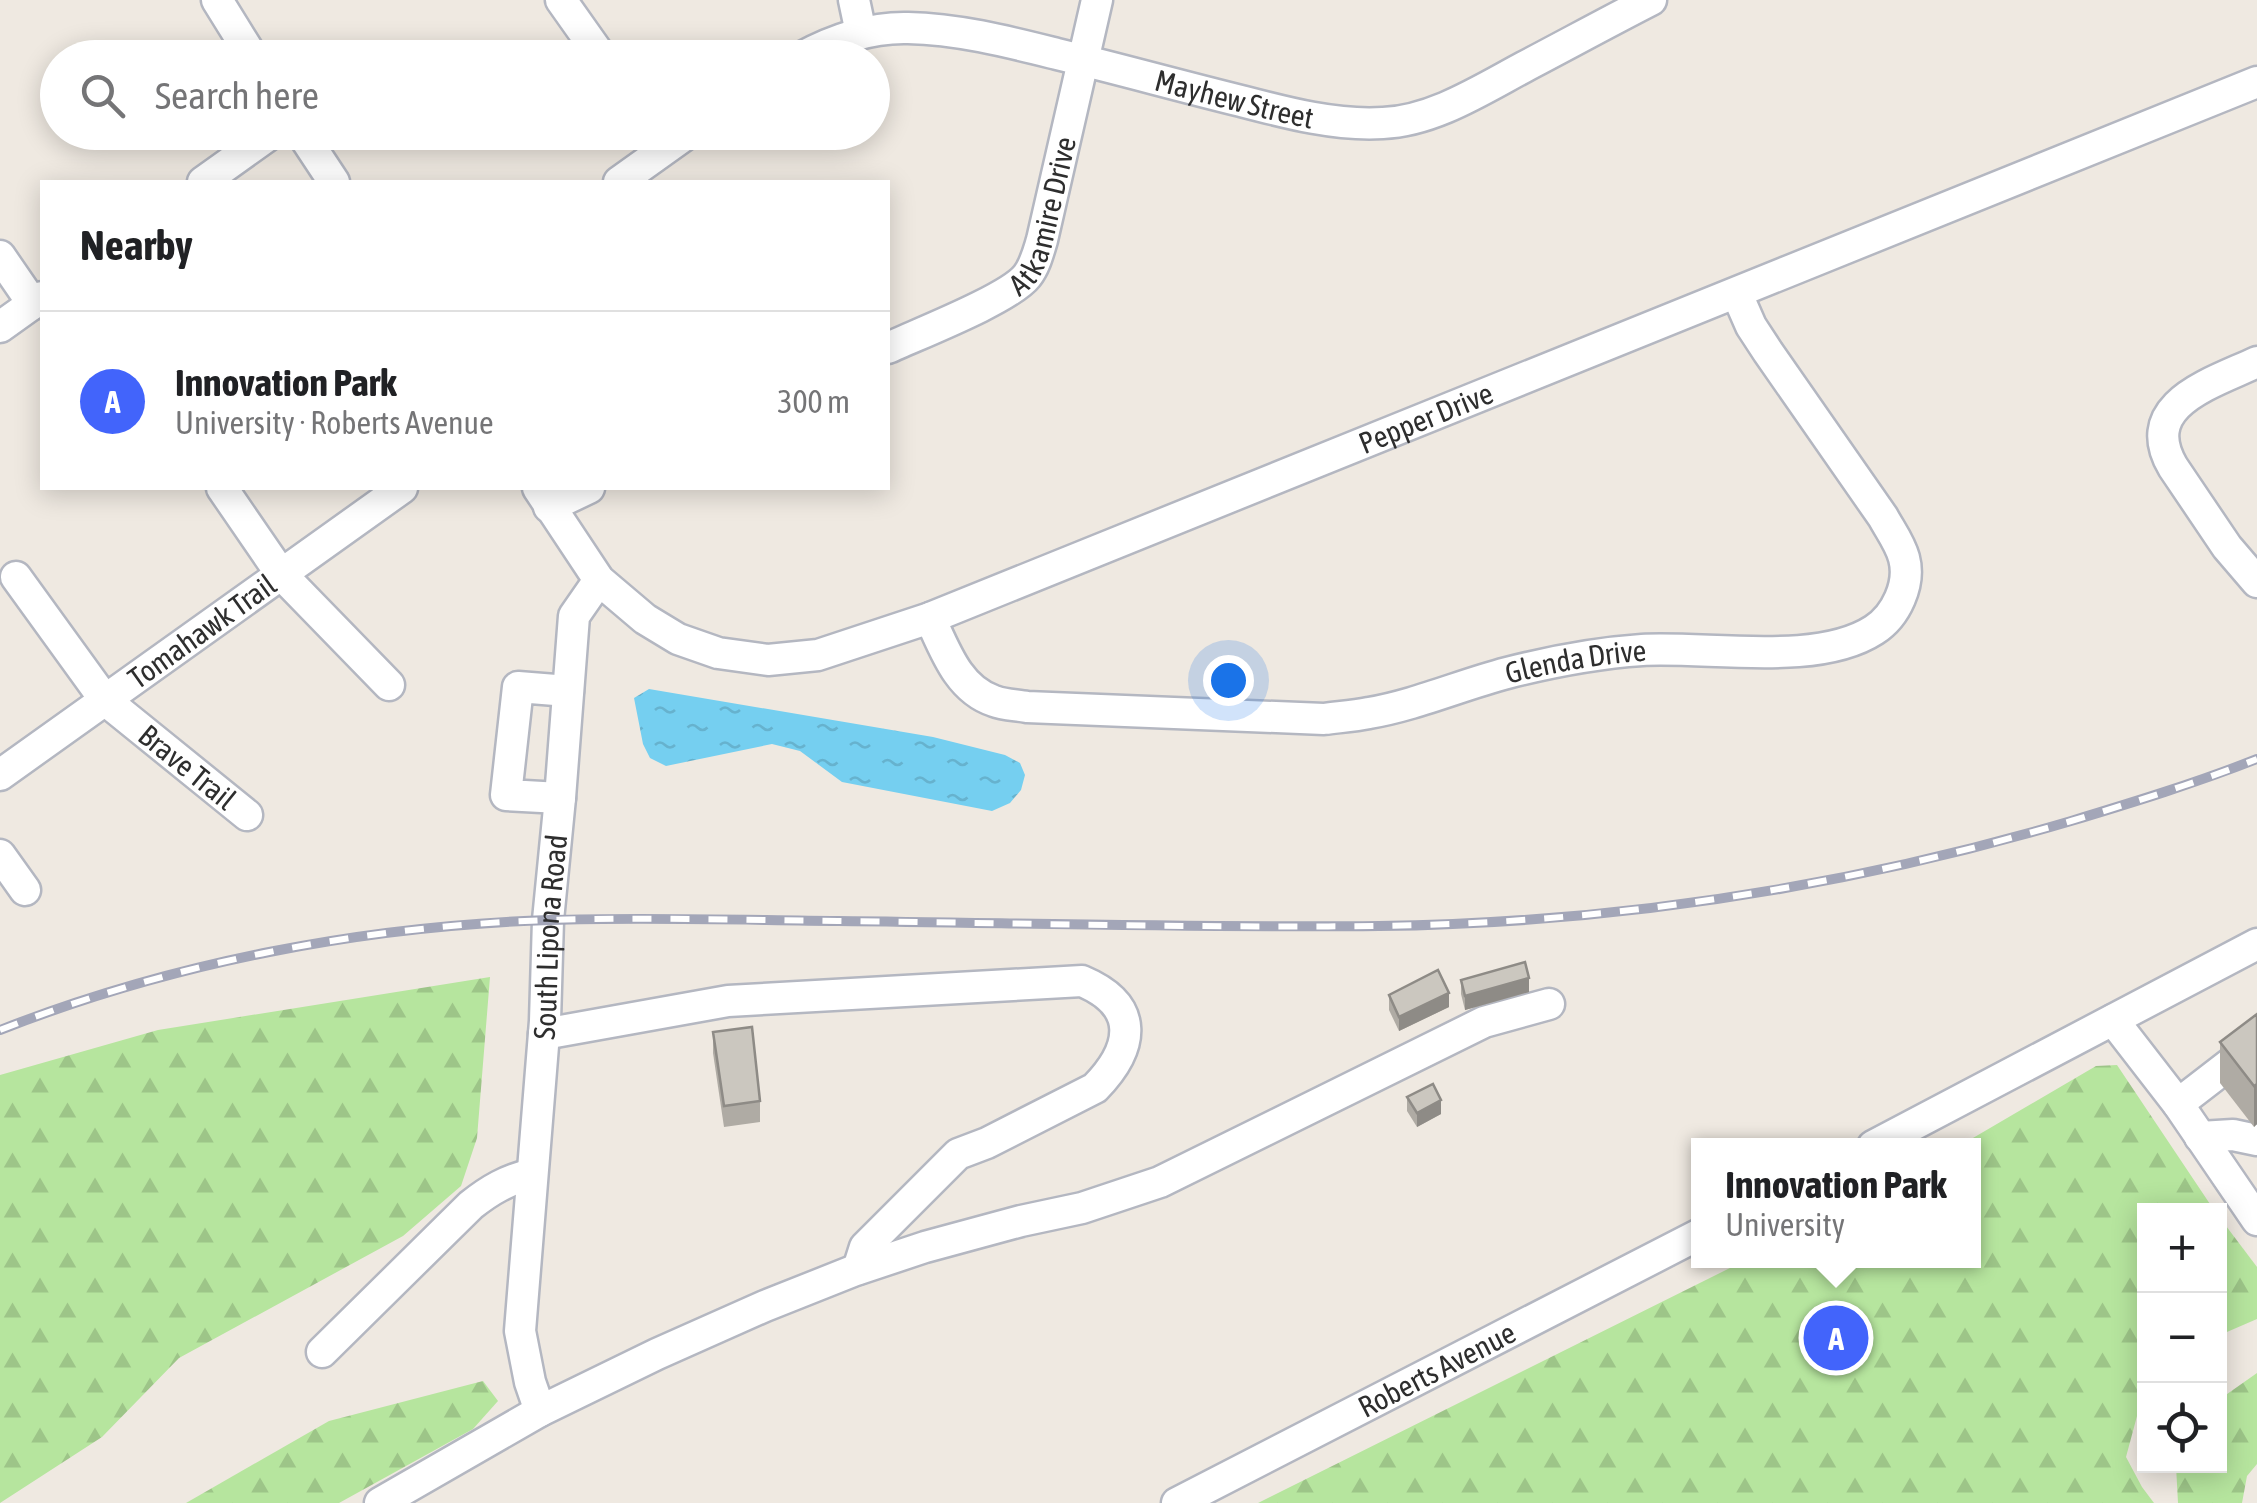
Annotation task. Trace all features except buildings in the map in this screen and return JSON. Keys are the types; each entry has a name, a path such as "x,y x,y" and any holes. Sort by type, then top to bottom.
{"street":[{"path":"217,0 242,40"},
{"path":"561,0 589,40"},
{"path":"854,0 861,33"},
{"name":"Atkamire Drive","path":"890,347 1006,293 1027,276 1042,240 1097,0"},
{"name":"Mayhew Street","path":"838,40 906,28 950,31 1083,60 1272,109 1336,121 1383,124 1433,112 1473,94 1617,8 1651,0"},
{"name":"Pepper Drive","path":"599,580 630,608 678,639 718,653 768,660 818,656 930,618 2257,82"},
{"path":"206,180 248,150"},
{"path":"313,150 333,180"},
{"path":"620,180 656,150"},
{"path":"0,256 38,300 0,327"},
{"name":"Glenda Drive","path":"930,618 959,675 974,692 995,702 1027,707 1324,719 1371,713 1508,673 1588,657 1640,650 1756,653 1848,642 1874,630 1900,600 1905,562 1882,518 1768,352 1737,294"},
{"path":"2257,362 2187,395 2173,408 2163,436 2166,454 2227,547 2257,582"},
{"path":"223,490 281,574 388,685"},
{"name":"Tomahawk Trail","path":"0,775 399,490"},
{"path":"580,490 543,497 599,580"},
{"name":"Brave Trail","path":"16,576 105,700 247,815"},
{"name":"South Lipona Road","path":"540,1411 520,1331 544,1034 548,920 574,616 599,580"},
{"path":"560,798 506,795 518,688 568,691"},
{"path":"511,752 564,754"},
{"path":"0,856 25,890"},
{"path":"1888,1138 2257,944"},
{"path":"544,1034 728,1000 1082,981 1104,990 1118,1007 1126,1029 1125,1045 1106,1077 1095,1088 988,1144 958,1154 865,1247 858,1269"},
{"path":"380,1503 540,1411 765,1306 925,1246 1082,1208 1160,1182 1484,1022 1549,1004"},
{"path":"2114,1020 2178,1104 2257,1220"},
{"path":"2178,1104 2257,1043"},
{"path":"2200,1137 2233,1135 2257,1140"},
{"path":"322,1352 470,1205 511,1179 532,1174"},
{"name":"Roberts Avenue","path":"1177,1503 1691,1240"}],"green space":[{"path":"490,977 477,1138 461,1186 403,1236 179,1358 102,1437 0,1503 0,1075 158,1030"},
{"path":"2117,1065 2209,1203 2137,1203 2137,1416 2126,1457 2154,1503 1258,1503 1730,1268 1981,1268 1981,1138 1973,1138 2096,1066"},
{"path":"2227,1227 2257,1267 2257,1319 2227,1332"},
{"path":"2257,1373 2257,1464 2247,1476 2242,1503 2178,1503 2176,1473 2227,1473 2227,1394"},
{"path":"483,1381 498,1401 473,1429 339,1503 186,1503 329,1421"}],"water":[{"path":"649,689 933,737 1005,755 1020,763 1025,775 1021,790 1010,803 992,811 842,782 800,751 772,744 666,766 650,758 643,744 634,698"}],"railway":[{"path":"0,1030 66,1006 201,967 340,940 480,924 658,919 1379,926 1554,918 1642,909 1901,865 2071,821 2257,759"}],"place":[{"name":"Innovation Park","path":"1836,1338"}]}
